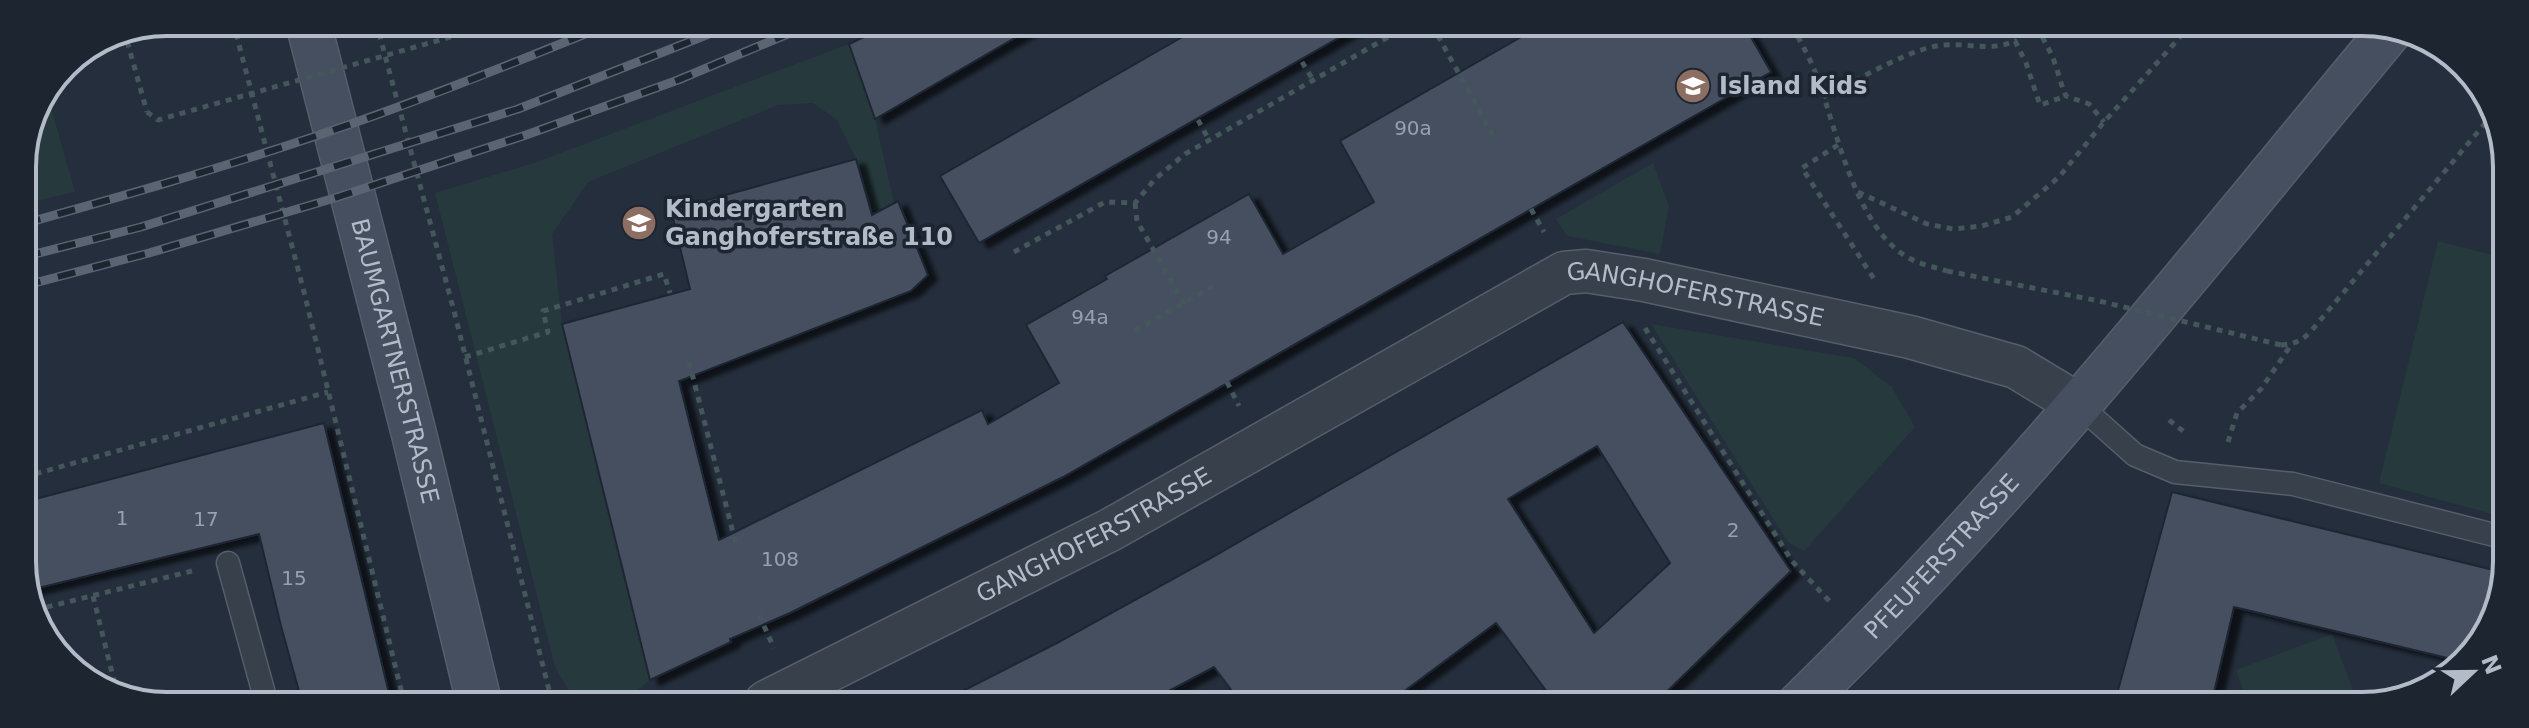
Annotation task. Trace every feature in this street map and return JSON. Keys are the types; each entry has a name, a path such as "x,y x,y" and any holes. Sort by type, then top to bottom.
{"street":[{"name":"BAUMGARTNERSTRASSE","path":"312,36 477,692"},
{"path":"2079,405 2384,38"},
{"name":"GANGHOFERSTRASSE","path":"786,692 1110,530 1564,273 1586,271 1661,283 1910,337 2016,367 2079,405"},
{"name":"PFEUFERSTRASSE","path":"1812,692 1961,538 2079,405"}],"lane":[{"path":"2079,405 2135,455 2175,472 2293,484 2493,535"},
{"path":"228,563 264,692"}],"path":[{"path":"237,36 303,288 402,692"},
{"path":"380,36 549,692"},
{"path":"127,42 147,112 158,120 454,36"},
{"path":"1187,309 1137,221 1135,203 1155,179 1175,162 1390,36"},
{"path":"1438,36 1493,135"},
{"path":"1797,36 1858,192 1882,235 1911,259 1947,271 2099,301 2281,345 2303,340 2485,123"},
{"path":"2040,36 2055,61 2066,96"},
{"path":"1858,192 1927,224 1953,229 1982,226 2012,217 2059,177 2181,36"},
{"path":"1823,97 1913,53 1937,46 2003,47 2015,41 2040,105 2066,96 2089,104 2104,122"},
{"path":"1302,62 1313,80"},
{"path":"1198,120 1209,140"},
{"path":"1838,145 1802,168 1863,262"},
{"path":"1014,252 1105,202 1135,203"},
{"path":"465,357 548,332 543,311 664,274 670,293"},
{"path":"1661,283 1643,325 1792,561 1867,638"},
{"path":"1135,331 1213,286"},
{"path":"2215,444 2226,446 2237,413 2261,389 2292,344"},
{"path":"689,362 736,544"},
{"path":"36,474 328,392"},
{"path":"2169,420 2193,438"},
{"path":"45,608 179,574"},
{"path":"93,596 114,680"}],"green space":[{"path":"849,44 875,119 894,203 871,213 856,159 837,120 813,103 778,105 588,182 552,234 562,324 650,680 635,692 569,692 555,667 435,193 534,163"},
{"path":"51,107 75,192 36,201 36,159 40,133"},
{"path":"1653,163 1669,206 1660,254 1567,236 1556,219"},
{"path":"2438,241 2493,255 2493,514 2379,483"},
{"path":"1651,324 1854,358 1892,387 1915,427 1804,551 1788,542"},
{"path":"2332,634 2354,692 2244,692 2236,670"}],"building":[{"path":"866,36 1018,36 875,119 849,44"},
{"path":"1184,36 1342,36 979,243 940,176"},
{"path":"1523,36 1750,36 1771,72 1063,477 650,680 562,324 690,289 671,210 856,159 872,215 898,201 928,275 911,291 679,381 719,540 982,410 988,424 1059,383 1026,325 1249,194 1283,254 1374,202 1340,141"},
{"path":"1623,322 1791,571 1666,692 1547,692 1496,623 1403,692 1233,692 1214,667 1167,692 961,692 1057,643","holes":["1597,446 1670,563 1594,633 1508,499"]},
{"path":"324,423 389,692 299,692 259,534 39,588 36,499"},
{"path":"2172,492 2492,570 2489,595 2472,632 2433,632 2433,655 2234,607 2214,692 2118,692"}],"railway":[{"path":"36,220 203,172 348,125 580,36"},
{"path":"36,254 141,227 518,109 704,36"},
{"path":"36,283 338,197 526,135 678,80 783,36"}],"place":[{"name":"Island Kids","path":"1693,86"},
{"name":"Kindergarten Ganghoferstraße 110","path":"639,223"}]}
